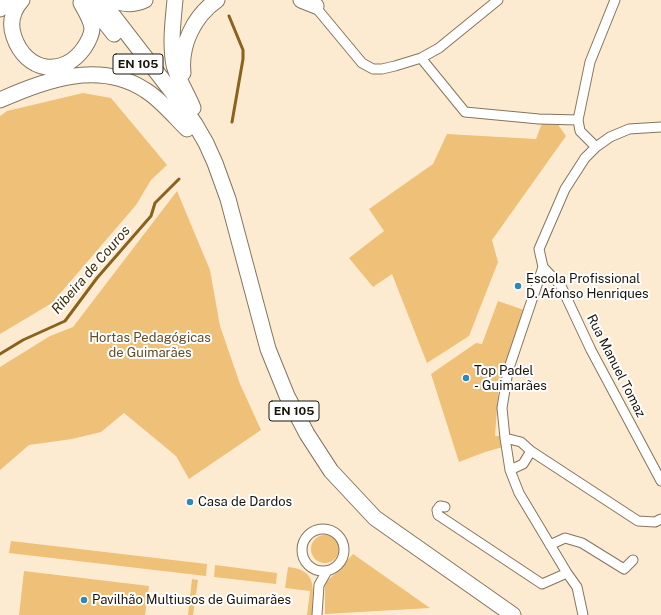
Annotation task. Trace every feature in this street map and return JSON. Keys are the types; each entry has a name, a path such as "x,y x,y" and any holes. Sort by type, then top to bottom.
{"highway":[{"path":"0,9 10,0"},
{"path":"22,0 12,16 11,23 15,39 19,49 30,61 39,66 48,68 66,64 75,58 88,43 92,28 86,11 79,0"},
{"name":"EN 105","path":"87,0 158,88 206,143 220,177 268,349 286,396 307,434 331,471 375,518 513,615"},
{"name":"EN 105","path":"101,0 176,97 191,127 216,196 258,352 277,400 298,440 323,477 369,526 495,615"},
{"path":"114,0 125,4 138,3 145,0"},
{"path":"175,0 172,47 174,65 180,82 192,106"},
{"path":"191,127 192,106 184,78 184,52 190,31 196,21 210,5 217,0"},
{"path":"301,0 312,3"},
{"path":"0,100 31,87 59,78 82,74 108,76 134,83 146,90 191,127"}],"street":[{"path":"312,3 368,67 373,69 382,69 421,58 439,48 498,0"},
{"path":"596,147 580,131 578,120 590,62 615,0"},
{"path":"421,58 465,112 539,119 578,120"},
{"path":"583,615 577,587 550,546 519,493 510,470 502,408 508,371 544,267 539,249 565,189 584,158 610,137 629,129 661,127"},
{"name":"Rua Manuel Tomaz","path":"544,267 561,286 592,350 661,481"},
{"path":"505,438 521,442 532,451 638,521 655,522 661,519"},
{"path":"510,470 524,464 532,451"},
{"path":"445,506 440,506 437,510 438,515 542,584 567,573"},
{"path":"313,568 327,571 339,564 343,558 345,550 344,543 341,537 335,532 329,529 321,528 315,530 310,533 303,544 302,548 304,558 313,568 320,585"},
{"path":"550,546 565,538 582,543 624,569 633,560"},
{"path":"317,615 320,585 327,571"}],"green space":[{"path":"83,93 111,98 167,165 151,180 136,205 52,303 0,334 0,116 7,111"},
{"path":"542,123 557,123 566,136 492,240 498,262 469,336 427,363 392,274 373,287 349,258 384,231 369,209 433,164 447,134 536,139"},
{"name":"Hortas Pedagógicas de Guimarães","path":"177,191 210,270 220,326 240,384 261,430 189,479 176,456 124,413 101,432 72,439 29,445 0,470 0,367 50,336 73,327"},
{"name":"Top Padel - Guimarães","path":"498,301 524,310 499,382 495,436 501,436 503,447 459,462 431,374 476,343 482,344"},
{"path":"325,535 335,539 339,549 335,559 325,563 315,559 311,549 315,539"},
{"path":"11,541 207,564 206,576 9,553"},
{"path":"353,554 430,608 325,614 325,583"},
{"path":"215,565 277,573 276,584 214,577"},
{"path":"288,567 305,572 310,577 313,590 312,615 307,615 310,591 285,588"},
{"name":"Pavilhão Multiusos de Guimarães","path":"24,571 149,586 145,615 19,615"},
{"path":"192,579 198,580 193,615 188,615"}],"waterway":[{"name":"Ribeira de Couros","path":"229,16 243,50 243,59 232,122"},
{"name":"Ribeira de Couros","path":"0,354 23,340 65,321 97,278 151,216 155,203 179,179"}],"place":[{"name":"Escola Profissional D. Afonso Henriques","path":"518,286"},
{"name":"Top Padel - Guimarães","path":"466,378"},
{"name":"Casa de Dardos","path":"190,502"},
{"name":"Pavilhão Multiusos de Guimarães","path":"84,600"}]}
